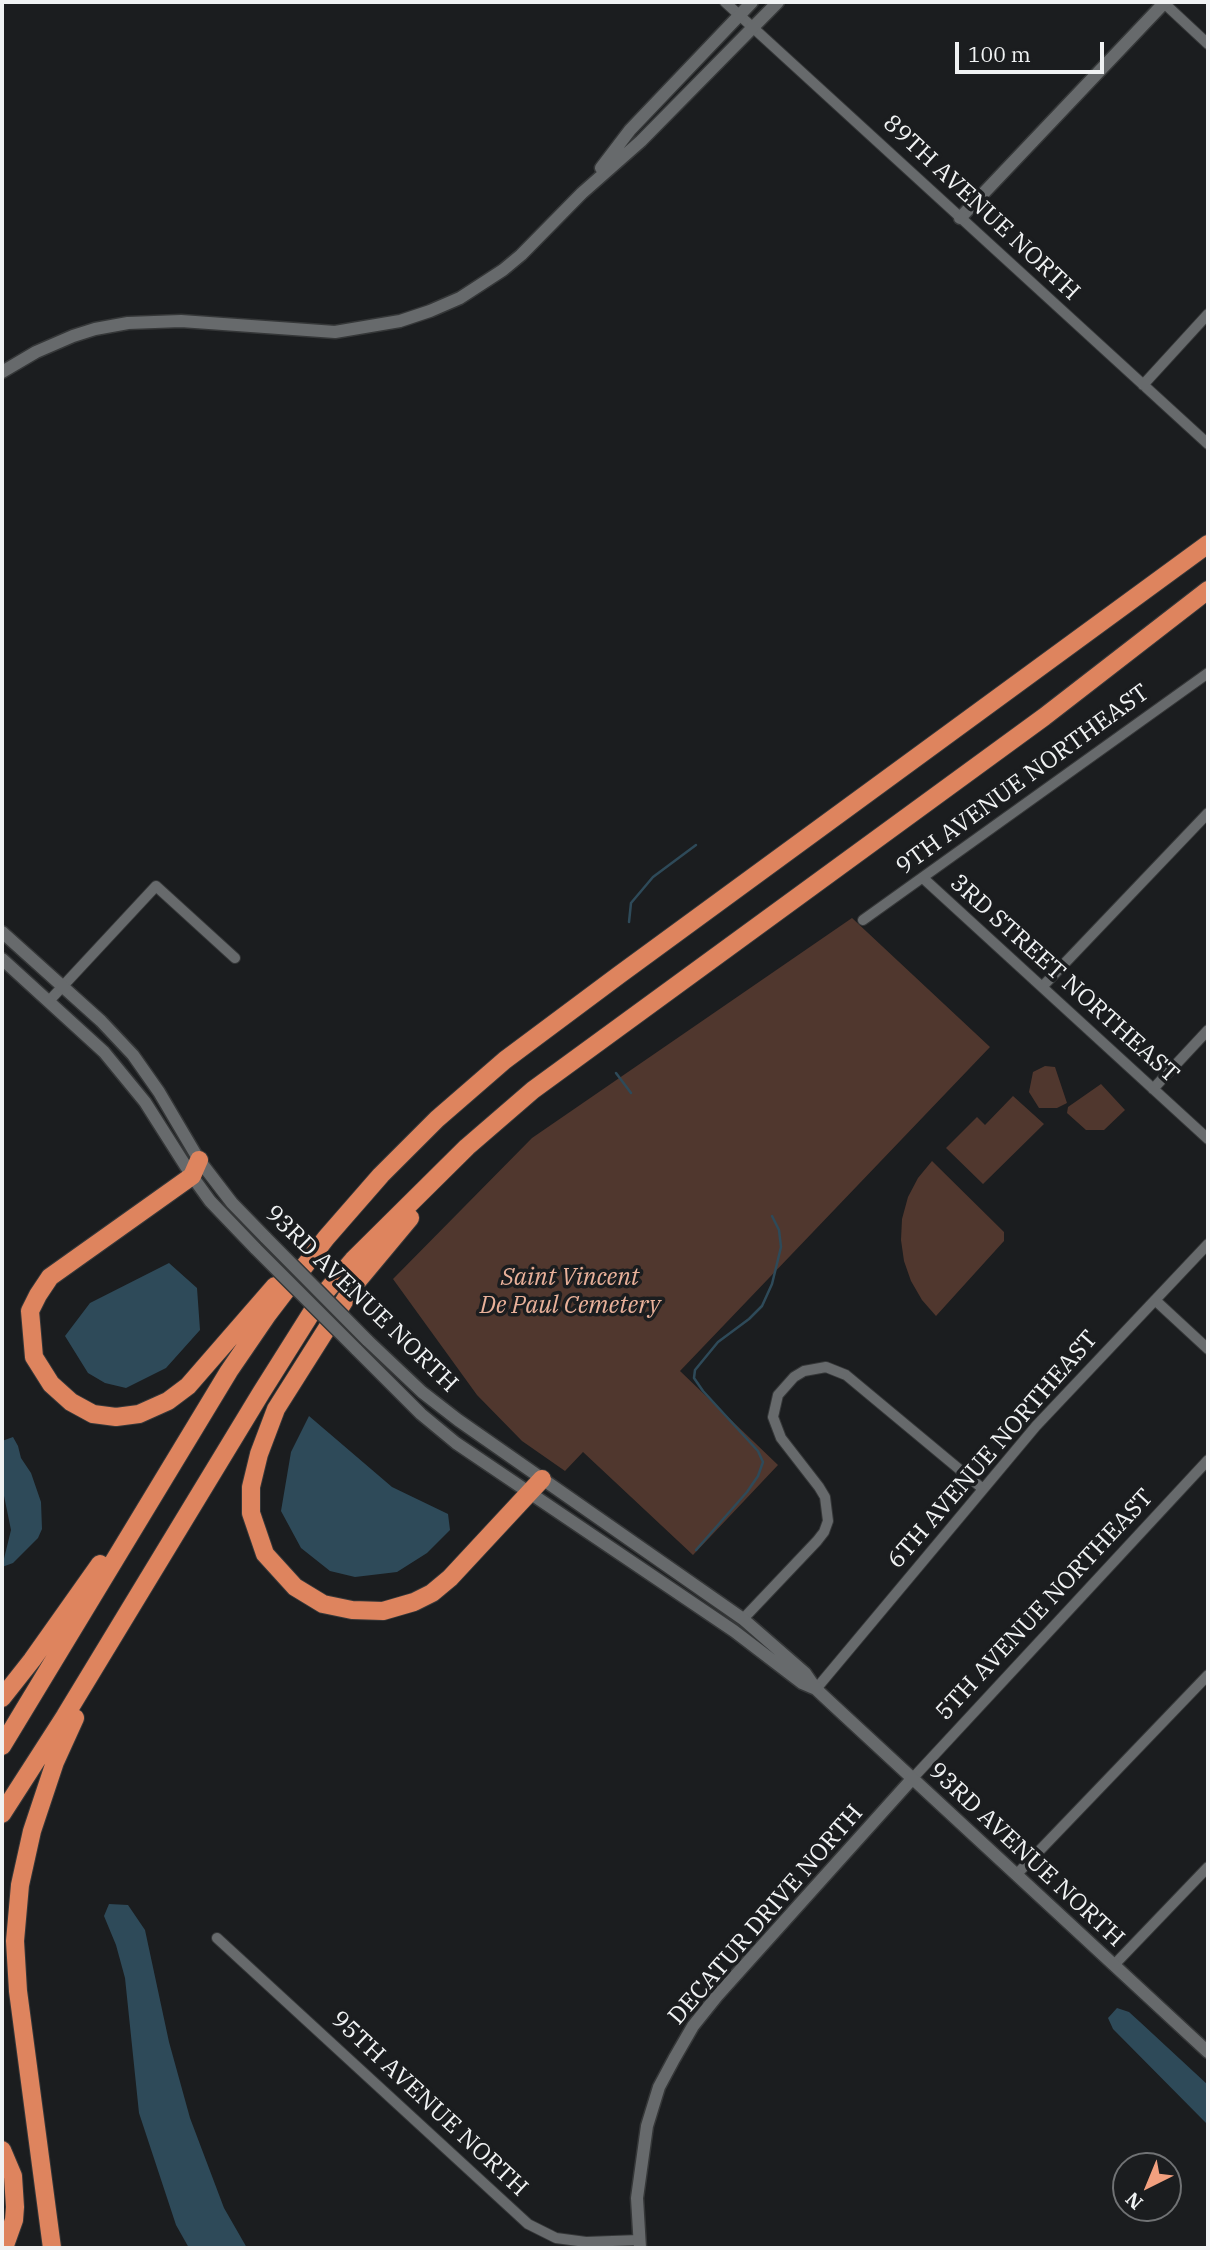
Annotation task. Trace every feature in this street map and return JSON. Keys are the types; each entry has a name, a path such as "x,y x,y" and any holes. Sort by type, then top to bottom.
{"highway":[{"path":"2,1746 229,1371 268,1314 326,1238 381,1175 428,1128 505,1060 1208,544"},
{"path":"2,1814 261,1393 323,1296 353,1260 467,1147 533,1090 1044,717 1208,591"},
{"path":"467,1147 355,1284 276,1409 251,1487 251,1513 265,1554 295,1587 323,1604 352,1610 383,1611 414,1602 432,1593 450,1578 542,1479"},
{"path":"195,1168 50,1277 30,1311 34,1357 51,1384 71,1402 93,1414 116,1417 139,1414 168,1401 188,1386 281,1279 326,1238"},
{"path":"2,1698 167,1474"},
{"path":"52,2248 18,1990 15,1941 20,1885 32,1831 55,1762 75,1718 160,1559"},
{"path":"2,2150 13,2176 15,2207 14,2220 4,2248"}],"street":[{"name":"89TH AVENUE NORTH","path":"725,2 1208,444"},
{"path":"582,193 631,131 752,2"},
{"path":"2,372 36,352 74,336 128,323 181,321 335,332 400,321 460,298 522,256 582,193 641,141 778,2"},
{"path":"960,218 1164,3 1208,44"},
{"path":"1143,385 1208,314"},
{"name":"9TH AVENUE NORTHEAST","path":"863,920 1208,673"},
{"path":"1042,987 1208,813"},
{"name":"3RD STREET NORTHEAST","path":"923,878 1208,1139"},
{"path":"49,1001 156,886 235,958"},
{"name":"93RD AVENUE NORTH","path":"2,932 63,986 133,1055 159,1092 195,1168 219,1210 391,1385 439,1429 529,1494 734,1631 802,1683 816,1689"},
{"name":"93RD AVENUE NORTH","path":"2,959 104,1052 195,1168 422,1392 743,1619 805,1673 816,1689 1208,2052"},
{"path":"1153,1088 1208,1030"},
{"name":"6TH AVENUE NORTHEAST","path":"816,1689 1036,1426 1208,1244"},
{"path":"1155,1300 1208,1349"},
{"path":"743,1619 817,1541 828,1521 825,1497 781,1438 774,1417 778,1395 794,1377 804,1371 826,1367 846,1376 983,1489"},
{"name":"5TH AVENUE NORTHEAST","path":"912,1779 1208,1460"},
{"path":"1017,1874 1208,1675"},
{"name":"DECATUR DRIVE NORTH","path":"639,2244 637,2199 647,2126 659,2087 693,2026 912,1779"},
{"path":"1114,1965 1208,1867"},
{"name":"95TH AVENUE NORTH","path":"217,1938 228,1945 528,2224 556,2238 639,2244"}],"green space":[{"name":"Saint Vincent De Paul Cemetery","path":"852,918 990,1047 680,1371 778,1465 693,1555 583,1452 565,1471 522,1441 477,1395 393,1279 532,1138"},
{"path":"1045,1066 1055,1067 1067,1103 1057,1108 1039,1108 1029,1092 1033,1072"},
{"path":"1101,1084 1125,1110 1104,1130 1086,1130 1067,1113 1068,1107"},
{"path":"1013,1096 1044,1124 983,1184 946,1148 977,1117 985,1125"},
{"path":"932,1161 1004,1232 1004,1241 936,1316 911,1281 901,1240 902,1219 908,1197 918,1178"}],"water":[{"path":"169,1263 197,1288 200,1330 166,1368 126,1388 105,1383 88,1373 65,1336 90,1303"},
{"path":"309,1416 392,1487 448,1514 450,1530 427,1553 397,1572 355,1577 330,1571 301,1548 281,1511 291,1452"},
{"path":"13,1437 21,1458 31,1473 41,1502 42,1529 38,1538 13,1563 2,1567 11,1530 2,1486 2,1441"},
{"path":"109,1904 128,1905 145,1930 169,2042 190,2118 224,2208 247,2248 189,2248 176,2225 139,2113 125,1978 104,1916"},
{"path":"1117,2008 1129,2012 1208,2085 1208,2125 1113,2029 1108,2018"}],"waterway":[{"path":"629,922 631,903 653,877 696,845"},
{"path":"616,1073 631,1093"},
{"path":"696,1550 747,1492 758,1476 763,1462 758,1451 694,1378 695,1370 718,1342 762,1306 772,1284 781,1247 779,1230 772,1216"}]}
